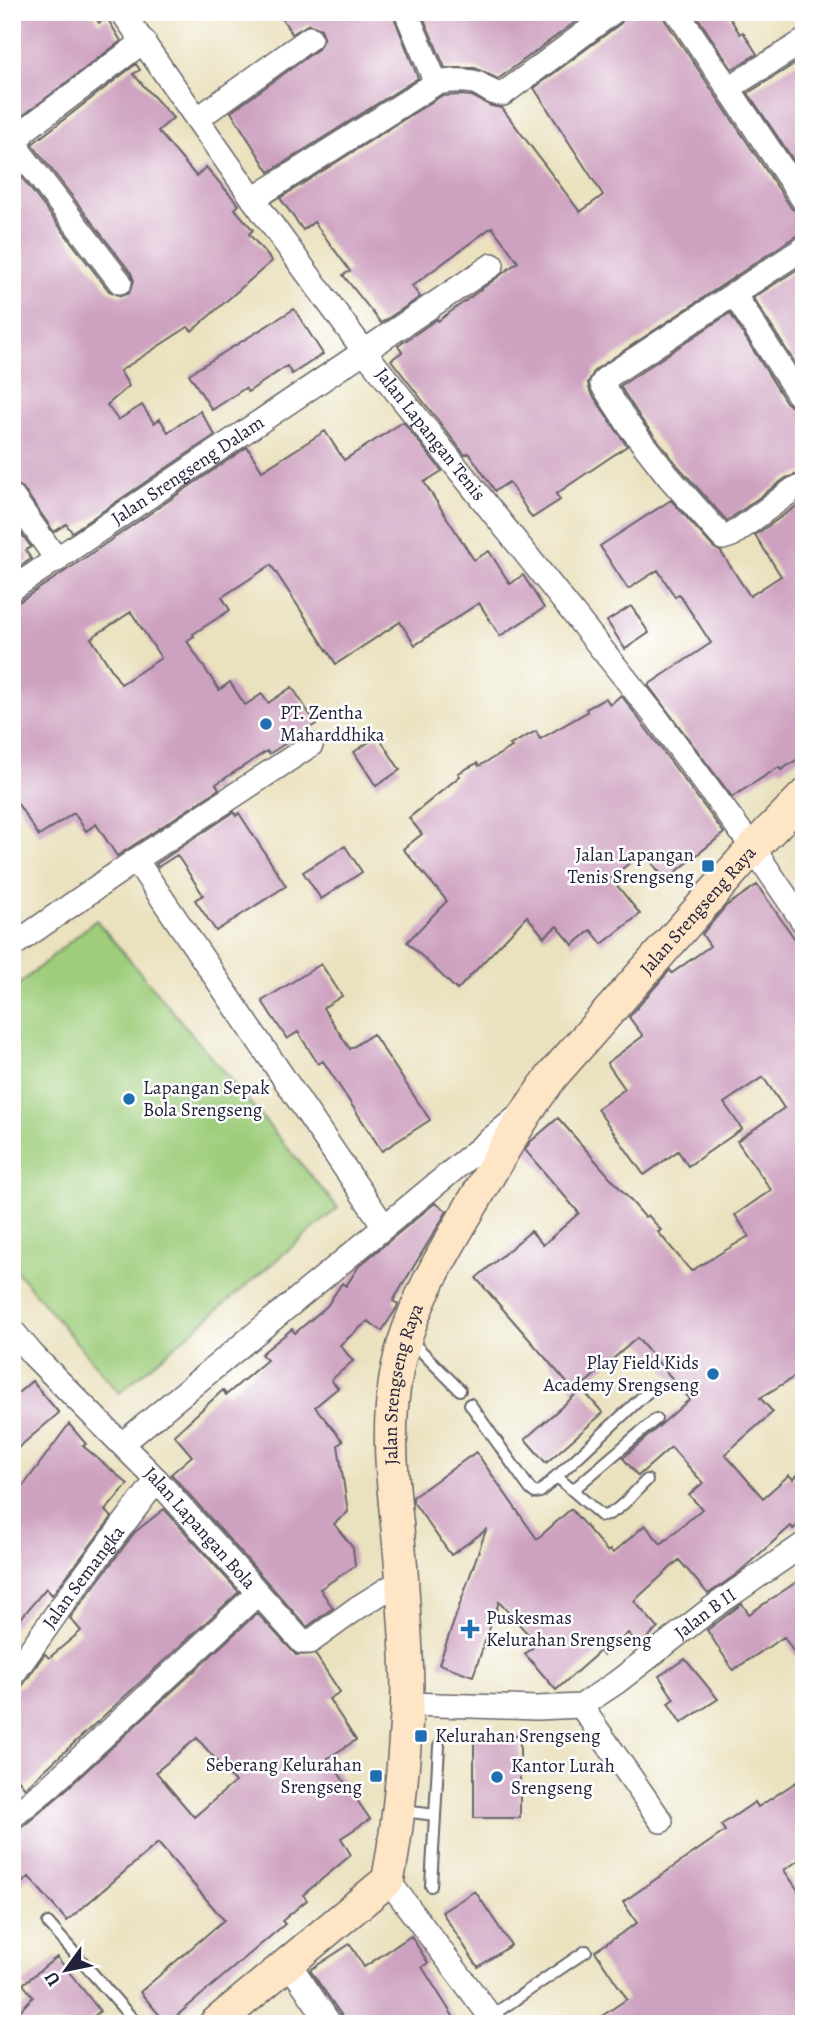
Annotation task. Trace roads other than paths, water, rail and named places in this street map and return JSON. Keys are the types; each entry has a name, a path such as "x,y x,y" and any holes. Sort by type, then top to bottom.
{"main road":[{"name":"Jalan Srengseng Raya","path":"388,1880 400,1811 407,1704 402,1580 390,1431 393,1390 405,1336 441,1257 526,1110 612,1006 753,848 804,796"},
{"path":"215,2024 388,1880"}],"street":[{"name":"Jalan Lapangan Tenis","path":"122,12 364,351 656,717 753,848 804,923"},
{"path":"406,12 436,83"},
{"path":"253,199 436,83 467,81 503,94 613,12"},
{"path":"677,12 804,201"},
{"path":"197,119 310,38"},
{"path":"121,282 20,152 16,141 25,130 144,41"},
{"path":"729,88 804,41"},
{"path":"804,248 602,382 630,427 668,477 723,538 732,536 793,489 804,486"},
{"name":"Jalan Srengseng Dalam","path":"12,589 492,265"},
{"path":"734,293 798,394"},
{"path":"12,496 57,559"},
{"path":"12,946 135,860 311,745"},
{"path":"135,860 384,1226"},
{"path":"122,1444 526,1110"},
{"name":"Jalan Lapangan Bola","path":"12,1330 101,1426 157,1480 302,1642 310,1642 356,1608 402,1580"},
{"name":"Jalan Semangka","path":"12,1676 157,1480"},
{"name":"Jalan B II","path":"581,1706 617,1682 712,1608 804,1544"},
{"path":"12,1817 50,1786 257,1594"},
{"path":"407,1704 524,1708 581,1706 661,1821"},
{"path":"388,1880 494,2020"},
{"path":"288,1962 330,2024"}],"lane":[{"path":"405,1336 460,1390"},
{"path":"470,1404 535,1493 540,1492 653,1387"},
{"path":"573,1490 656,1419"},
{"path":"556,1476 602,1516 609,1516 646,1480"},
{"path":"430,1886 439,1746"},
{"path":"400,1811 435,1815"},
{"path":"48,1923 137,2024"},
{"path":"494,2020 586,1951"}],"place":[{"name":"PT. Zentha Maharddhika","path":"266,724"},
{"name":"Jalan Lapangan Tenis Srengseng","path":"708,866"},
{"name":"Lapangan Sepak Bola Srengseng","path":"129,1099"},
{"name":"Play Field Kids Academy Srengseng","path":"713,1374"},
{"name":"Puskesmas Kelurahan Srengseng","path":"470,1629"},
{"name":"Kelurahan Srengseng","path":"421,1736"},
{"name":"Seberang Kelurahan Srengseng","path":"376,1776"},
{"name":"Kantor Lurah Srengseng","path":"497,1777"}]}
